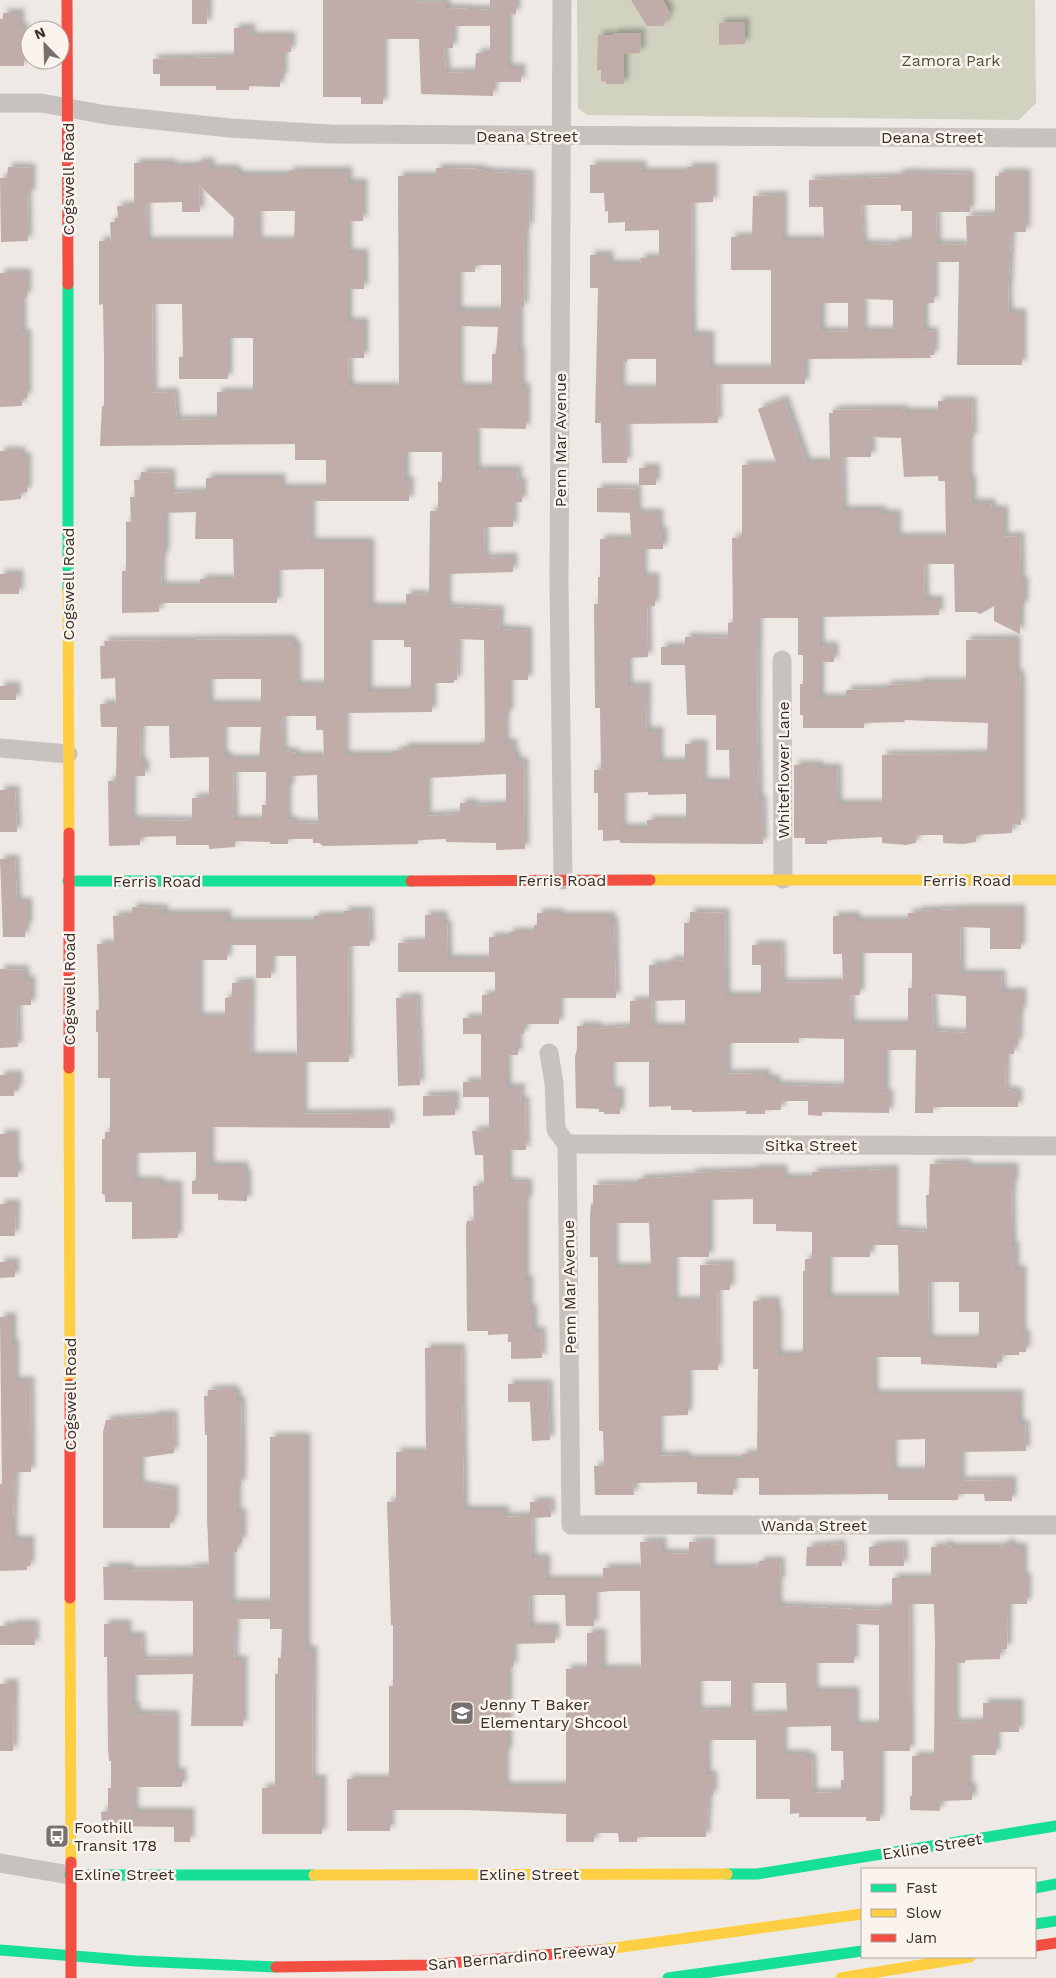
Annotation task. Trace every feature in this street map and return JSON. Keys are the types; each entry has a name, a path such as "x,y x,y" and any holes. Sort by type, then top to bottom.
{"main road":[{"name":"Cogswell Road","path":"67,0 71,1978"},
{"name":"Ferris Road","path":"68,881 1056,880"},
{"name":"Exline Street","path":"70,1875 757,1874 1056,1826"},
{"path":"1036,1888 1056,1884"},
{"name":"San Bernardino Freeway","path":"0,1950 92,1959 255,1966 357,1967 524,1958 642,1946 861,1914"},
{"path":"1036,1924 1056,1921"},
{"path":"1036,1946 1056,1943"},
{"path":"668,1978 861,1951"},
{"path":"841,1978 964,1958"}],"street":[{"name":"Penn Mar Avenue","path":"562,0 563,136 559,585 564,880"},
{"name":"Deana Street","path":"0,103 41,103 68,106 117,116 230,128 294,132 563,136 1056,138"},
{"name":"Whiteflower Lane","path":"782,660 783,879"},
{"path":"0,748 68,754"},
{"name":"Penn Mar Avenue","path":"549,1053 554,1083 556,1130 567,1144 571,1525"},
{"name":"Sitka Street","path":"567,1144 1056,1146"},
{"name":"Wanda Street","path":"571,1525 1056,1525"},
{"name":"Exline Street","path":"0,1863 70,1875"}],"green space":[{"name":"Zamora Park","path":"577,0 1035,0 1036,103 1019,120 587,115 578,108"}],"building":[{"path":"192,0 208,0 207,24 192,24"},
{"path":"323,0 412,0 412,3 446,2 446,8 490,10 490,0 516,0 516,14 508,14 508,68 521,68 521,82 493,82 493,96 421,94 419,39 383,39 383,104 361,104 361,97 323,97","holes":["453,26 490,26 490,53 476,53 475,72 446,73 444,48 453,48"]},
{"path":"631,0 663,0 670,13 663,26 647,26"},
{"path":"3,13 20,13 20,66 0,66 0,19 3,19"},
{"path":"745,22 745,44 719,45 719,23"},
{"path":"234,28 251,28 251,36 291,36 291,52 283,52 283,78 280,78 280,87 249,86 249,90 216,90 216,86 160,86 160,74 153,74 153,59 234,57"},
{"path":"613,33 641,33 640,53 624,54 624,84 606,84 606,82 601,81 601,70 597,70 598,35 613,35"},
{"path":"197,162 210,162 210,169 234,169 239,175 289,175 289,171 348,171 348,183 363,183 363,221 348,221 348,253 364,253 364,289 348,289 348,322 364,322 364,358 348,358 349,387 399,387 398,176 436,176 436,168 478,169 488,172 530,174 529,228 525,228 524,307 519,307 521,387 526,387 526,429 476,428 476,470 518,470 517,482 522,482 522,502 513,502 513,527 484,527 485,558 513,557 513,572 447,574 447,607 500,610 499,629 528,631 528,680 509,680 509,714 505,714 505,743 513,743 513,754 516,754 516,761 524,762 525,849 496,850 496,843 446,842 446,839 418,840 418,844 323,846 319,843 313,843 313,839 288,839 288,844 235,841 235,847 209,849 209,845 176,845 176,836 140,837 140,845 109,846 108,781 116,781 117,727 101,727 100,704 116,704 115,678 101,679 100,646 105,646 104,641 288,639 293,641 293,646 297,646 297,685 324,685 324,569 277,570 277,603 159,603 159,612 122,613 122,571 126,571 126,522 131,522 130,497 135,497 134,480 141,480 141,472 171,473 171,493 206,492 206,478 281,478 281,488 326,488 326,460 295,460 295,444 100,446 102,406 104,406 104,357 103,304 99,305 99,241 111,241 110,222 115,222 115,218 118,218 117,206 134,206 134,163 171,163 171,166 197,166","holes":["199,185 234,218 233,241 147,241 146,203 182,202 182,212 200,212","258,211 295,211 294,241 258,241","475,265 501,265 501,311 458,311 458,272 475,272","152,304 182,304 183,357 179,357 179,379 228,379 228,338 253,338 253,392 217,392 217,419 177,420 174,392 153,393","459,326 498,327 496,354 492,354 492,387 459,387","405,452 442,452 442,482 438,482 438,511 430,511 429,595 406,594 406,607 370,607 370,542 311,542 311,501 409,501 410,482 405,481","196,512 195,539 233,539 234,579 200,579 200,586 161,586 162,555 165,555 165,513","458,639 484,640 485,743 480,743 480,747 403,747 403,751 394,751 394,755 345,755 345,713 432,712 432,683 454,683 454,680 457,680","368,640 404,640 404,647 411,647 411,691 368,691","209,679 261,679 261,704 209,704","282,716 316,716 316,730 323,730 324,756 296,756 296,753 283,751","141,726 169,726 170,758 209,757 209,797 192,798 192,821 132,820 132,776 145,776 145,764 141,764","223,727 261,727 259,759 227,759 227,755 223,755","233,772 266,772 266,805 262,805 262,820 234,820","506,774 506,805 473,806 473,803 460,803 460,814 427,816 427,778","317,775 318,824 293,823 293,821 287,820 287,788 290,788 290,776"]},
{"path":"590,165 642,165 642,172 688,172 687,167 713,167 713,202 691,203 692,335 710,335 710,369 771,369 771,270 731,270 731,237 752,237 753,196 783,195 783,240 824,240 823,207 809,207 809,180 898,177 898,174 905,173 970,174 970,212 936,212 937,244 967,245 966,216 995,215 995,176 999,176 999,173 1026,173 1026,232 1011,232 1008,297 1009,313 1022,313 1022,365 957,365 959,262 934,262 934,303 924,303 924,331 934,332 934,355 930,355 931,358 805,359 805,384 717,384 718,423 626,424 627,463 602,463 601,423 595,423 598,288 590,288 590,255 609,255 609,264 641,264 640,258 659,258 659,230 625,231 625,222 608,223 608,211 605,212 604,193 590,193","holes":["861,205 901,205 901,211 912,211 912,240 894,242 894,245 863,244","863,299 893,300 893,331 863,331","821,303 848,303 848,332 821,331","627,359 656,359 656,389 621,389 621,362 627,362"]},
{"path":"8,167 31,168 31,193 27,195 28,241 1,242 0,178 7,178"},
{"path":"0,273 27,273 27,297 22,297 22,334 27,333 27,398 22,398 22,406 0,407"},
{"path":"784,399 806,462 830,462 829,413 833,413 833,410 897,409 905,410 905,412 938,412 938,401 972,401 973,438 969,438 969,480 972,480 972,503 991,503 992,510 1004,510 1004,537 1020,536 1021,581 1024,581 1024,606 1020,606 1020,634 994,621 994,606 980,614 976,612 955,612 954,564 924,564 925,600 939,600 939,615 820,617 820,646 834,646 834,662 820,662 820,698 846,698 846,690 887,689 886,685 918,684 918,682 966,682 966,640 1016,639 1016,674 1020,674 1021,689 1021,825 1012,824 1012,833 976,835 976,842 964,844 943,843 943,835 916,835 916,843 906,845 882,843 882,837 827,840 827,844 805,844 805,838 794,838 794,765 819,765 819,768 837,768 838,804 882,804 882,755 987,754 988,723 904,720 905,722 864,723 864,728 803,728 803,715 800,715 800,684 803,684 803,655 798,655 798,618 758,618 757,721 759,800 762,800 763,844 620,843 620,840 603,841 603,830 598,830 598,793 594,793 594,770 601,770 600,708 595,708 594,604 598,604 600,539 631,539 630,513 659,513 659,531 663,531 663,549 643,549 643,577 655,577 655,606 647,606 648,657 628,658 628,686 647,686 646,731 659,731 659,762 685,762 685,744 703,744 703,782 730,782 729,750 716,750 716,715 687,715 685,665 661,665 661,647 685,647 685,637 728,638 728,623 733,622 732,538 742,538 742,465 777,465 758,409","holes":["871,437 901,438 904,477 938,476 938,481 945,481 946,537 897,537 897,514 882,514 882,510 843,510 842,457 871,457","648,792 648,795 686,794 686,820 647,820 647,828 622,828 622,793"]},
{"path":"0,451 21,451 21,457 27,457 27,492 21,492 21,499 0,501"},
{"path":"639,468 656,468 656,485 639,485"},
{"path":"597,488 637,489 637,513 597,512"},
{"path":"0,574 19,574 19,594 0,594"},
{"path":"0,686 16,686 16,700 0,700"},
{"path":"0,790 15,790 17,832 0,832"},
{"path":"0,859 15,859 17,902 28,902 28,927 25,927 25,937 3,937"},
{"path":"132,907 164,909 164,914 227,914 227,922 314,922 314,916 344,916 344,911 369,911 370,946 348,946 349,1062 303,1062 303,1114 389,1113 390,1128 210,1127 210,1166 244,1166 244,1174 247,1173 247,1201 218,1200 218,1194 192,1194 192,1181 196,1180 196,1152 134,1153 134,1181 160,1181 160,1185 178,1185 178,1238 132,1239 132,1202 105,1202 105,1195 102,1194 102,1139 105,1139 105,1132 110,1132 110,1078 98,1078 96,1010 99,1010 97,944 114,944 113,916 132,915","holes":["228,945 256,945 256,978 271,978 271,956 296,956 297,1056 250,1056 251,982 232,983 232,997 225,998 225,1017 199,1017 199,960 227,960"]},
{"path":"1021,909 1021,949 990,949 990,928 960,927 961,974 1001,974 1002,992 1022,992 1022,1012 1019,1012 1018,1044 1014,1044 1014,1054 1006,1054 1005,1090 1018,1092 1018,1107 933,1107 933,1113 915,1113 916,1050 885,1050 885,1094 889,1093 889,1113 822,1112 822,1116 808,1115 808,1101 781,1101 781,1110 765,1110 765,1114 746,1114 746,1111 692,1112 692,1110 671,1110 671,1106 649,1107 649,1062 611,1062 611,1091 620,1091 620,1114 604,1114 604,1112 599,1112 599,1109 576,1108 575,1057 577,1026 597,1026 597,1029 630,1027 630,1001 649,1001 649,965 664,965 672,960 684,961 684,923 690,923 690,912 725,913 726,996 761,996 761,965 752,965 752,945 781,945 782,983 843,982 842,954 833,954 833,916 856,916 856,921 908,921 908,913 917,913 917,911","holes":["860,953 912,953 912,988 908,988 908,1022 905,1022 905,1024 851,1024 850,995 860,995","932,995 966,996 966,1033 934,1031","685,1000 685,1027 652,1027 651,1001 649,1001","799,1038 844,1039 844,1085 840,1085 840,1087 776,1085 776,1079 766,1079 766,1073 727,1074 727,1043 799,1043"]},
{"path":"537,913 559,913 559,916 611,916 611,922 614,922 616,998 559,998 559,1024 524,1024 524,1034 518,1034 518,1055 507,1055 507,1088 521,1088 520,1101 525,1101 526,1150 508,1150 508,1182 528,1183 528,1201 525,1202 525,1280 529,1280 529,1309 533,1309 533,1331 541,1331 542,1358 511,1359 511,1342 508,1342 508,1334 488,1335 488,1331 467,1331 466,1226 467,1221 474,1221 473,1186 484,1185 483,1155 475,1155 472,1131 489,1130 489,1097 463,1097 463,1082 481,1082 481,1034 463,1034 463,1018 482,1018 482,995 495,995 495,972 398,972 398,943 425,942 425,915 443,915 443,924 447,924 448,959 489,959 489,937 509,937 509,932 534,932 534,925 537,925"},
{"path":"0,969 25,970 25,980 31,980 31,1005 17,1005 18,1047 0,1048"},
{"path":"417,997 420,1085 398,1086 396,998"},
{"path":"0,1075 18,1075 18,1090 14,1090 14,1096 0,1096"},
{"path":"455,1095 455,1115 423,1116 423,1096"},
{"path":"0,1134 15,1134 15,1164 18,1168 18,1177 0,1177"},
{"path":"966,1163 966,1167 1014,1167 1014,1184 1012,1184 1011,1200 1012,1246 1015,1246 1015,1270 1022,1270 1022,1334 1026,1334 1026,1352 1019,1352 1019,1355 1002,1355 1002,1361 997,1361 997,1368 921,1364 921,1357 874,1357 874,1394 1019,1394 1019,1424 1025,1424 1026,1451 961,1452 961,1481 1012,1480 1012,1501 985,1501 984,1494 958,1494 958,1500 888,1500 888,1494 759,1495 759,1478 733,1478 733,1495 697,1494 697,1482 633,1483 634,1495 595,1495 594,1466 604,1466 603,1431 599,1431 598,1257 590,1257 590,1215 591,1204 593,1204 593,1185 638,1184 638,1179 691,1176 691,1173 753,1171 753,1169 783,1169 783,1178 812,1178 812,1172 894,1169 894,1230 927,1232 926,1195 929,1195 930,1164","holes":["753,1199 753,1224 776,1224 776,1231 812,1232 812,1259 805,1259 805,1271 803,1271 803,1355 778,1355 778,1312 776,1312 776,1301 753,1301 753,1369 758,1369 757,1454 742,1454 742,1459 686,1459 686,1455 659,1456 659,1416 688,1415 688,1370 718,1370 717,1290 730,1290 730,1264 700,1265 700,1301 674,1301 674,1257 709,1257 709,1200","614,1223 649,1223 651,1265 647,1265 647,1267 614,1267","870,1245 898,1245 899,1298 828,1298 828,1257 870,1257","928,1282 959,1282 959,1312 979,1312 979,1339 929,1339","925,1439 925,1471 893,1471 893,1440"]},
{"path":"0,1204 16,1204 15,1236 0,1236"},
{"path":"0,1262 15,1262 15,1277 0,1278"},
{"path":"0,1317 12,1317 12,1344 15,1344 15,1381 30,1381 31,1472 15,1472 13,1517 13,1540 30,1540 30,1566 27,1566 27,1570 0,1571 0,1484 2,1484"},
{"path":"425,1348 461,1348 464,1510 505,1510 505,1517 530,1516 530,1502 550,1501 551,1517 531,1518 532,1558 546,1558 546,1580 603,1580 603,1568 641,1568 640,1542 662,1541 662,1553 689,1554 689,1542 711,1541 711,1568 751,1568 759,1566 759,1561 780,1561 781,1581 778,1582 778,1606 879,1610 879,1608 892,1608 892,1578 931,1578 931,1547 942,1547 944,1544 952,1547 1001,1547 1008,1542 1012,1547 1023,1547 1023,1577 1027,1578 1027,1604 1008,1604 1007,1649 1000,1649 1000,1659 965,1660 965,1663 955,1663 955,1723 983,1722 983,1703 1019,1703 1019,1732 996,1732 996,1755 968,1755 968,1787 972,1787 972,1800 940,1801 940,1811 910,1810 912,1756 934,1756 935,1641 934,1604 909,1604 910,1751 880,1751 880,1821 866,1821 866,1817 799,1817 799,1813 790,1814 790,1799 756,1799 756,1740 707,1740 707,1775 713,1776 713,1796 708,1796 706,1837 637,1837 637,1842 619,1842 618,1833 594,1833 594,1842 566,1842 566,1814 467,1810 390,1810 390,1831 347,1831 347,1779 389,1779 389,1686 393,1686 393,1625 391,1625 387,1502 396,1502 396,1452 426,1452","holes":["640,1591 641,1669 602,1669 602,1633 587,1633 587,1669 566,1669 566,1786 505,1786 505,1752 508,1752 508,1667 513,1667 513,1644 555,1643 555,1627 530,1627 529,1595 565,1595 566,1626 594,1626 594,1593","854,1624 879,1625 879,1725 855,1725 855,1691 814,1691 814,1663 854,1663","698,1681 731,1681 731,1710 698,1711","749,1683 786,1683 787,1714 749,1715","831,1726 831,1751 843,1751 844,1780 841,1780 841,1792 813,1793 812,1757 806,1757 806,1754 783,1754 783,1727"]},
{"path":"508,1384 548,1384 550,1440 532,1441 530,1402 508,1402"},
{"path":"233,1389 233,1392 237,1393 237,1401 241,1401 242,1469 241,1485 237,1485 237,1513 242,1513 242,1542 237,1542 237,1552 231,1552 231,1603 270,1603 270,1437 306,1437 306,1650 313,1650 312,1779 322,1779 322,1834 262,1834 262,1788 275,1788 275,1674 278,1674 278,1658 281,1658 282,1629 270,1629 270,1619 237,1619 235,1620 234,1660 243,1660 243,1726 191,1726 193,1674 133,1675 133,1706 136,1706 136,1714 175,1715 175,1772 182,1772 182,1787 134,1787 134,1812 190,1812 190,1842 174,1842 174,1827 102,1826 101,1812 108,1811 108,1788 111,1788 111,1761 109,1761 108,1747 107,1657 104,1657 104,1624 127,1624 127,1636 141,1636 142,1660 193,1659 193,1601 104,1600 103,1567 129,1567 129,1571 190,1570 190,1568 209,1567 207,1435 205,1435 204,1396 208,1396 208,1390"},
{"path":"153,1415 173,1415 174,1453 140,1458 140,1485 174,1490 174,1521 170,1521 170,1528 103,1528 103,1432 106,1420 153,1417"},
{"path":"841,1544 842,1566 806,1566 807,1547"},
{"path":"903,1545 904,1566 869,1566 869,1547"},
{"path":"11,1624 34,1624 35,1645 0,1645 0,1626 11,1626"},
{"path":"14,1683 13,1751 0,1751 0,1684"}],"traffic: fast":[{"path":"68,284 68,591"},
{"path":"68,881 411,881"},
{"path":"727,1874 757,1874 1056,1826"},
{"path":"70,1875 314,1875"},
{"path":"1036,1888 1056,1884"},
{"path":"1036,1924 1056,1921"},
{"path":"0,1950 136,1961 276,1967"},
{"path":"668,1978 861,1951"}],"traffic: slow":[{"path":"68,591 69,833"},
{"path":"650,880 1056,880"},
{"path":"69,1068 70,1384"},
{"path":"70,1598 71,1862"},
{"path":"314,1875 727,1874"},
{"path":"600,1950 861,1914"},
{"path":"841,1978 964,1958"}],"traffic: jam":[{"path":"67,0 68,284"},
{"path":"69,833 69,1068"},
{"path":"411,881 650,880"},
{"path":"70,1384 70,1598"},
{"path":"71,1862 71,1978"},
{"path":"1036,1946 1056,1943"},
{"path":"276,1967 428,1965 600,1950"}],"place":[{"name":"Jenny T Baker Elementary Shcool","path":"462,1713"},
{"name":"Foothill Transit 178","path":"57,1836"}]}
